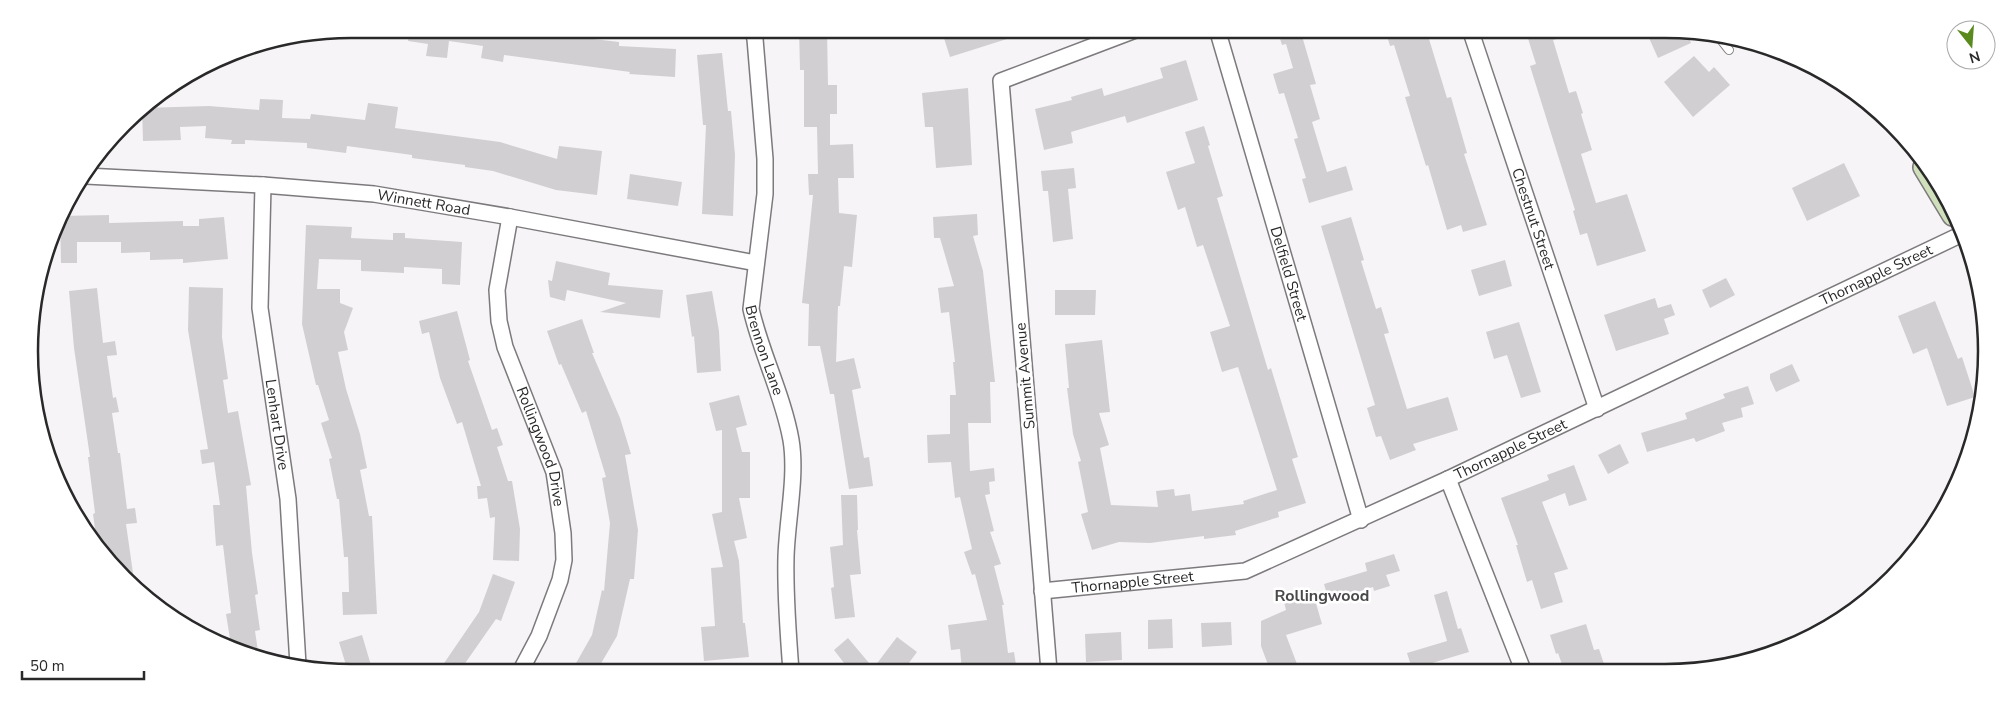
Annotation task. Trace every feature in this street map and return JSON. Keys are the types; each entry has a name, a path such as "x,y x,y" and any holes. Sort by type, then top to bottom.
{"street":[{"name":"Brennon Lane","path":"755,38 765,159 765,194 751,308 755,326 786,420 792,460 786,557 786,600 791,664"},
{"name":"Summit Avenue","path":"1048,664 1001,82 1115,38"},
{"name":"Delfield Street","path":"1220,38 1361,520"},
{"name":"Chestnut Street","path":"1473,38 1597,408"},
{"name":"Winnett Road","path":"91,176 263,185 374,194 510,217 756,263"},
{"name":"Lenhart Drive","path":"263,185 260,308 288,499 298,659"},
{"name":"Rollingwood Drive","path":"510,217 497,290 499,322 504,347 554,472 563,533 564,560 560,580 539,636 524,664"},
{"name":"Thornapple Street","path":"1042,591 1245,571 1361,520 1957,237"},
{"path":"1448,479 1521,664"}],"lane":[{"path":"1724,43 1729,50"}],"building":[{"path":"408,38 585,38 619,42 619,46 676,49 675,77 629,74 630,72 504,55 503,62 481,58 483,46 449,41 447,58 426,56 428,44 408,41"},
{"path":"799,38 827,38 828,85 837,85 837,114 830,114 830,145 853,144 854,178 838,178 839,213 857,215 852,267 844,266 840,306 838,306 836,362 854,358 861,388 852,390 864,458 869,457 873,486 849,489 834,394 830,394 820,346 808,346 809,304 802,303 813,195 809,195 808,174 818,174 817,127 804,127 804,70 800,70"},
{"path":"944,38 1010,38 950,57"},
{"path":"1280,38 1303,38 1316,84 1310,85 1320,119 1312,122 1327,172 1346,166 1353,190 1309,203 1302,179 1306,178 1294,139 1298,138 1284,93 1279,94 1273,74 1293,68 1286,44 1282,45"},
{"path":"1388,38 1432,38 1429,39 1447,98 1451,97 1467,153 1464,154 1487,225 1463,232 1461,225 1447,230 1405,97 1410,96 1394,45 1390,46"},
{"path":"1528,38 1560,38 1553,40 1569,93 1576,91 1592,150 1581,154 1596,203 1627,194 1646,251 1597,266 1587,233 1580,235 1573,211 1575,210 1530,66 1536,64"},
{"path":"1649,38 1689,38 1691,43 1658,58"},
{"path":"722,53 728,111 731,111 735,155 733,216 702,214 706,125 703,125 697,55"},
{"path":"1694,56 1709,72 1714,67 1730,85 1693,117 1664,82"},
{"path":"1186,60 1198,100 1127,123 1125,116 1071,132 1073,143 1044,150 1035,109 1072,100 1071,97 1102,88 1104,96 1163,78 1160,68"},
{"path":"968,88 972,165 936,168 933,127 925,127 922,93"},
{"path":"260,99 283,100 282,118 310,119 311,114 365,120 368,103 398,107 395,128 500,142 557,159 559,146 602,151 597,195 556,190 493,171 412,158 412,155 347,146 346,153 307,148 307,143 245,140 245,144 231,144 232,140 205,138 206,126 180,127 181,140 143,141 142,117 153,108 209,106 259,110"},
{"path":"1204,126 1223,196 1217,198 1268,370 1271,368 1298,457 1292,459 1306,503 1278,512 1279,517 1235,531 1236,535 1204,539 1204,536 1150,543 1119,542 1092,550 1081,514 1088,512 1078,462 1081,461 1073,434 1067,388 1069,388 1065,344 1102,340 1110,412 1099,413 1109,445 1100,448 1111,505 1158,507 1156,491 1174,489 1175,496 1190,494 1192,511 1244,504 1243,501 1277,490 1238,367 1222,372 1210,332 1230,326 1203,245 1197,247 1185,207 1178,210 1166,172 1195,163 1185,132"},
{"path":"1844,163 1860,196 1807,221 1792,188"},
{"path":"1074,168 1076,188 1068,189 1073,239 1053,242 1048,191 1043,191 1041,171"},
{"path":"630,174 682,182 678,206 627,199"},
{"path":"977,214 978,235 973,236 983,271 995,382 990,382 991,423 968,423 970,471 994,468 995,481 989,482 990,494 985,495 994,531 990,532 1001,564 994,566 1004,605 1002,605 1008,653 1014,652 1016,664 961,664 960,649 951,650 948,625 987,620 975,574 972,575 964,552 972,549 960,497 955,498 951,462 928,463 927,435 950,434 950,395 956,395 953,362 955,362 949,312 941,313 938,288 954,286 940,238 934,238 933,217"},
{"path":"109,215 109,223 183,221 183,226 199,226 199,219 224,217 228,259 183,263 183,259 150,260 150,252 121,253 121,242 77,242 77,263 61,263 60,233 68,216"},
{"path":"1351,217 1364,260 1361,261 1376,309 1381,307 1389,333 1384,334 1407,409 1448,397 1458,430 1413,444 1416,450 1390,460 1381,436 1376,437 1367,408 1375,405 1321,226"},
{"path":"306,225 352,227 351,238 393,240 393,233 405,233 405,238 462,242 460,285 442,284 442,269 404,267 404,273 361,271 361,260 319,259 317,289 340,289 340,303 353,308 344,332 348,350 338,352 367,468 360,470 369,516 372,516 377,614 343,615 342,592 349,592 348,557 344,557 339,499 337,499 329,459 332,458 321,423 329,420 318,385 316,385 302,324"},
{"path":"1505,260 1512,286 1479,296 1471,270"},
{"path":"556,261 610,273 608,285 663,290 660,318 600,312 626,303 567,290 565,301 550,297 548,280 552,281"},
{"path":"1726,278 1735,295 1710,308 1702,290"},
{"path":"189,287 223,288 222,337 228,379 223,380 228,413 238,411 251,485 246,486 258,594 255,595 260,630 255,631 258,649 230,640 226,614 231,613 223,545 216,546 213,505 220,505 214,462 202,464 200,450 208,449 188,330"},
{"path":"97,288 103,343 115,341 117,355 107,356 113,398 116,397 119,412 112,413 118,453 120,453 127,509 135,508 137,523 126,524 133,576 115,557 95,532 88,457 90,457 74,348 69,291"},
{"path":"1055,290 1096,290 1095,315 1055,315"},
{"path":"712,291 719,331 721,371 697,373 694,336 692,337 686,295"},
{"path":"1655,298 1658,308 1671,304 1675,315 1664,319 1669,334 1616,351 1604,315"},
{"path":"1935,301 1958,359 1962,357 1975,397 1947,406 1927,348 1913,354 1898,316"},
{"path":"457,311 470,360 468,361 492,430 497,428 503,445 497,447 508,481 512,481 520,529 519,561 493,560 495,517 490,518 487,498 478,499 477,486 481,486 462,422 457,424 440,378 429,332 422,334 419,321"},
{"path":"582,319 594,353 592,353 620,418 631,454 625,455 638,530 634,579 630,579 617,636 601,664 576,664 592,635 602,590 604,591 610,523 602,478 606,477 586,411 582,413 561,364 559,365 547,331"},
{"path":"1519,322 1541,392 1521,398 1507,355 1494,359 1486,332"},
{"path":"1792,364 1800,381 1776,392 1770,379 1770,374"},
{"path":"1748,386 1754,404 1741,408 1743,417 1722,423 1725,431 1696,442 1694,438 1647,452 1641,433 1687,419 1685,413 1725,398 1723,394"},
{"path":"739,395 747,425 736,428 742,452 750,452 750,498 739,498 747,538 734,541 739,561 743,623 745,623 749,657 704,661 701,627 715,626 711,568 723,567 712,514 722,512 722,430 716,431 709,403"},
{"path":"1620,444 1629,463 1608,474 1598,455"},
{"path":"1574,465 1587,500 1569,506 1565,493 1542,502 1568,569 1554,573 1563,602 1541,609 1532,580 1527,582 1516,545 1518,545 1501,498 1549,480 1547,475"},
{"path":"841,495 857,495 857,530 861,574 850,575 855,617 835,619 831,588 834,587 830,547 843,545"},
{"path":"1394,554 1400,571 1386,575 1390,586 1374,591 1373,587 1329,601 1324,584 1367,571 1365,563"},
{"path":"493,574 515,582 501,621 496,619 465,664 443,664 479,612"},
{"path":"1447,591 1458,629 1461,628 1469,652 1429,664 1410,664 1407,653 1447,641 1434,595"},
{"path":"1313,593 1322,624 1286,635 1297,664 1268,664 1261,646 1261,621 1286,610 1284,602"},
{"path":"1172,619 1173,648 1148,649 1148,620"},
{"path":"1231,622 1232,645 1202,647 1201,623"},
{"path":"1586,624 1594,650 1599,649 1604,664 1562,664 1558,653 1556,654 1550,635"},
{"path":"1121,632 1122,660 1086,662 1085,634"},
{"path":"362,635 371,664 346,664 339,642"},
{"path":"897,637 917,652 908,664 877,664"},
{"path":"848,638 869,663 843,664 844,663 834,650"}],"district":[{"name":"Rollingwood","path":"1322,596"}]}
